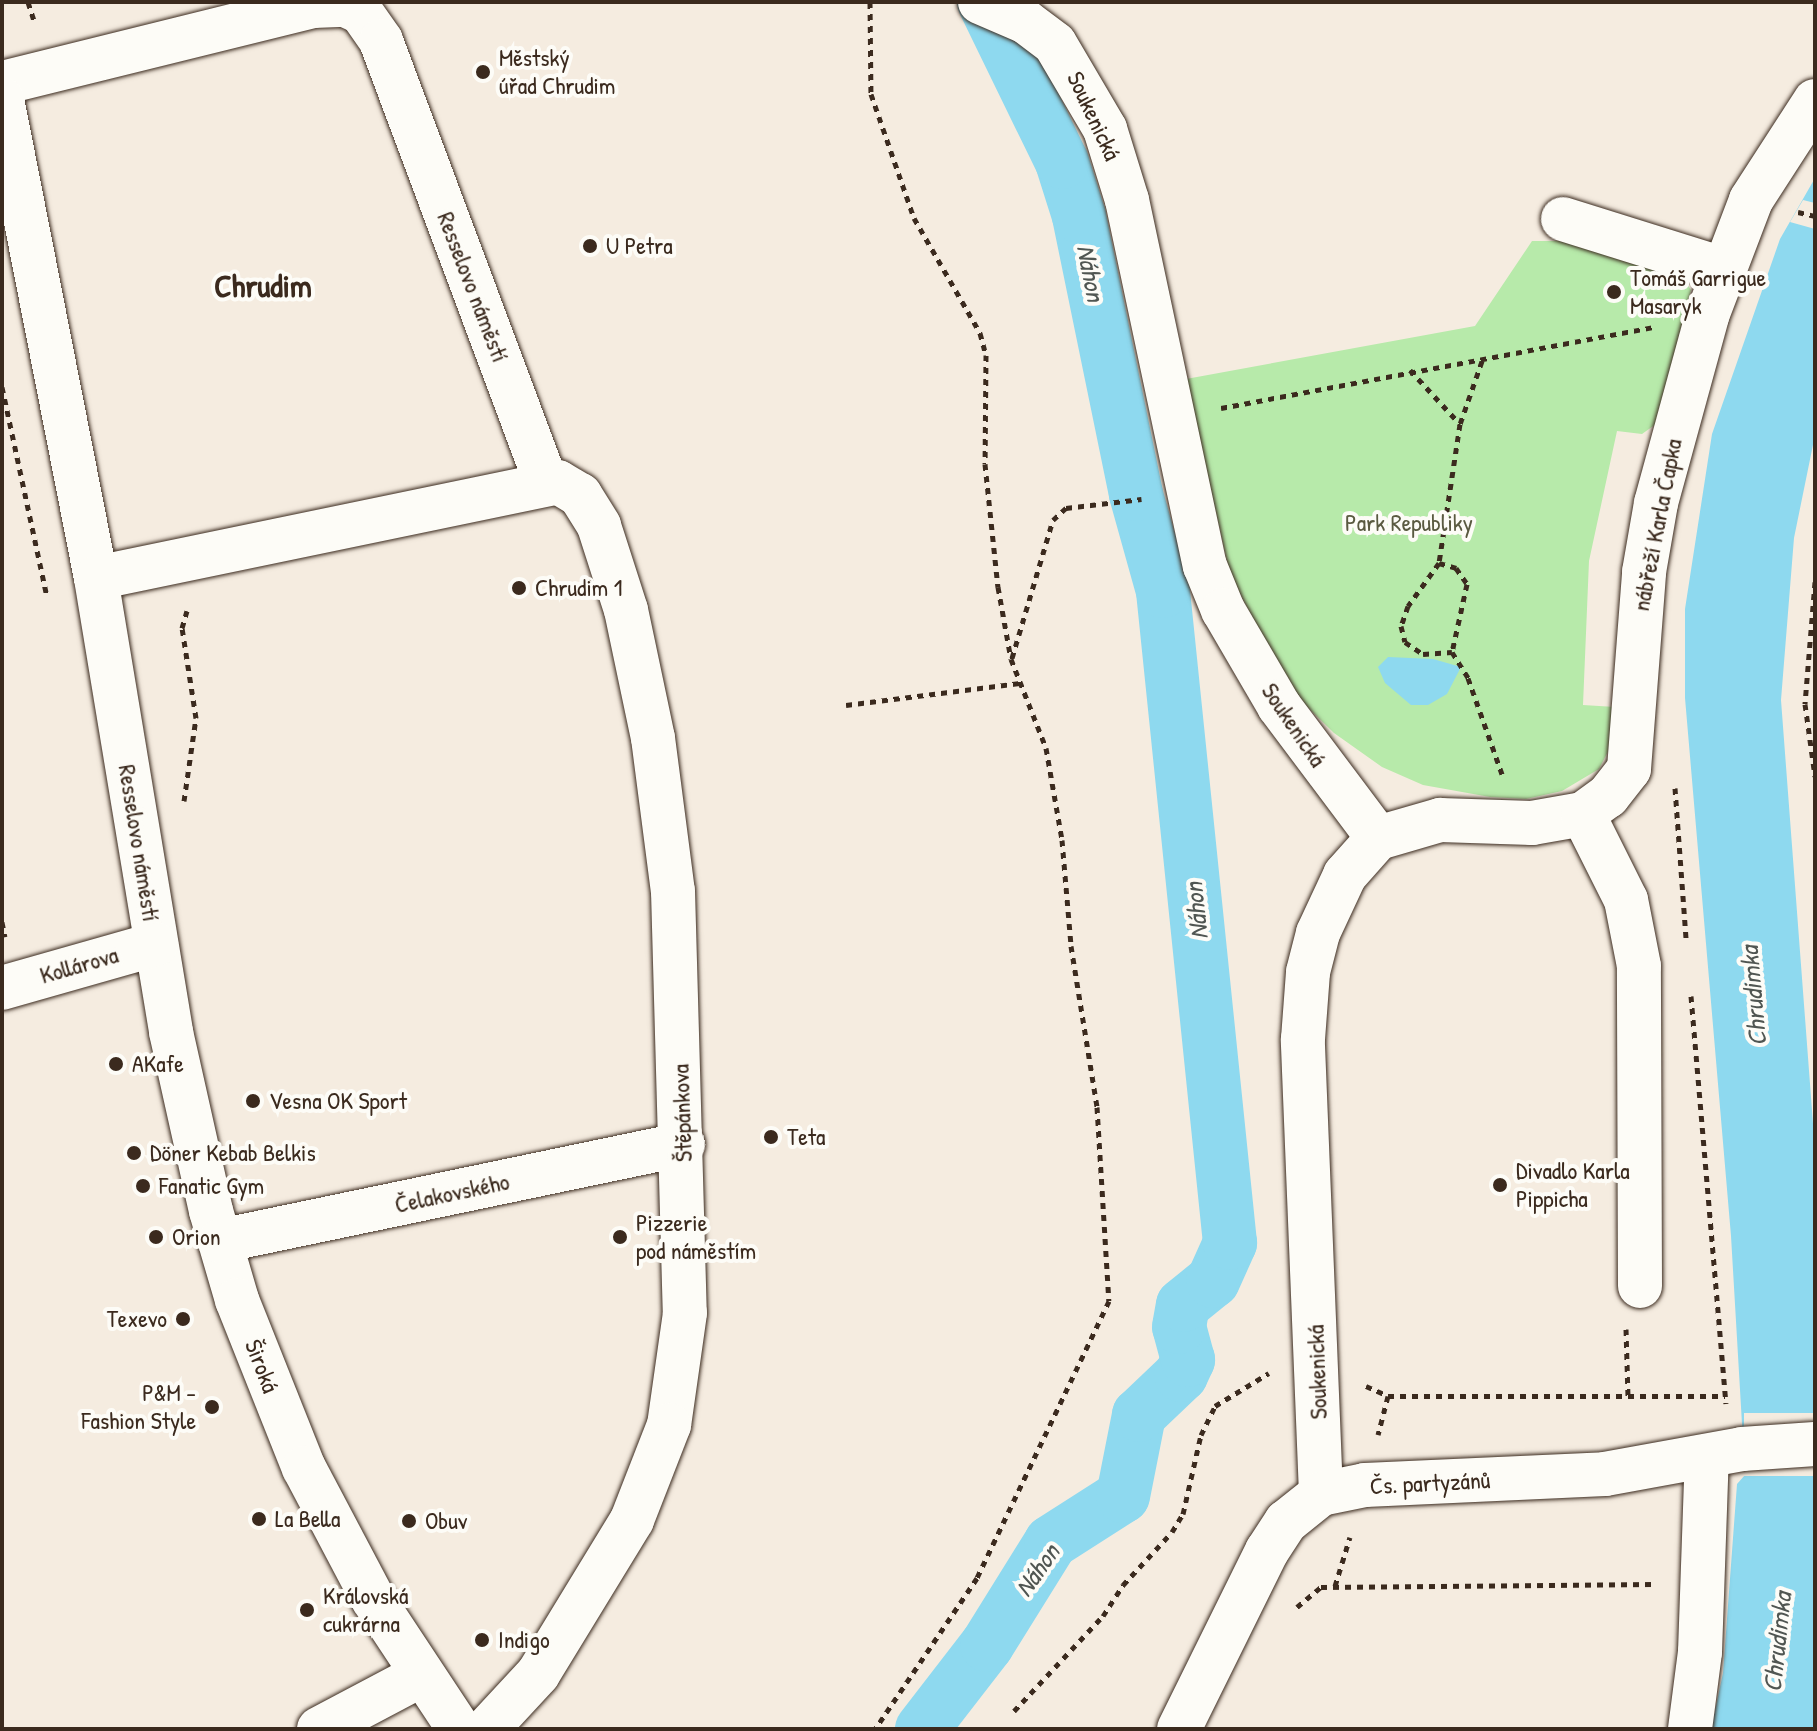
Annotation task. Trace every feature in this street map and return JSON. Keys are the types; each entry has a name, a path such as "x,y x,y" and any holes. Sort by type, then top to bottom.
{"street":[{"name":"Soukenická","path":"980,2 1026,22 1067,59 1115,157 1193,523 1223,610 1279,706 1378,838 1345,875 1318,933 1308,972 1303,1039 1321,1494"},
{"name":"Resselovo náměstí","path":"2,83 255,10 334,4 383,13 546,483"},
{"name":"Resselovo náměstí","path":"2,99 96,578 158,955"},
{"name":"nábřeží Karla Čapka","path":"1378,838 1440,820 1549,822 1583,814 1608,796 1629,769 1635,737 1638,619 1653,517 1707,316 1751,200 1815,101"},
{"path":"1563,219 1723,269"},
{"path":"96,578 546,483"},
{"name":"Štěpánkova","path":"487,1729 538,1674 577,1615 654,1471 669,1425 685,1313 683,1144 673,891 653,738 626,610 599,526 570,486 546,483"},
{"path":"1583,814 1626,900 1639,966 1640,1286"},
{"name":"Kollárova","path":"2,988 158,955"},
{"name":"Široká","path":"158,955 220,1241 237,1300 304,1468 346,1551 421,1675 459,1729"},
{"name":"Čelakovského","path":"220,1241 683,1144"},
{"path":"1690,1729 1703,1583 1725,1440"},
{"name":"Čs. partyzánů","path":"1179,1729 1267,1551 1286,1522 1321,1494 1365,1485 1605,1474 1725,1440 1815,1444"},
{"path":"319,1729 421,1675"}],"path":[{"path":"870,2 871,94 914,218 980,333 986,355 985,464 998,587 1011,659 1046,748 1062,840 1071,946 1097,1107 1109,1301 977,1578 875,1729"},
{"path":"1797,211 1815,216"},
{"path":"1210,411 1410,370 1482,361 1707,316"},
{"path":"1452,652 1423,654 1405,642 1401,626 1408,606 1439,563 1460,424 1482,361"},
{"path":"1410,370 1460,424"},
{"path":"1011,659 1053,520 1066,508 1151,497"},
{"path":"1439,563 1456,568 1467,584 1452,652 1468,678 1515,822"},
{"path":"1815,582 1805,704 1815,776"},
{"path":"183,806 196,718 182,619 199,606"},
{"path":"846,705 1020,683"},
{"path":"1805,704 1815,709"},
{"path":"1674,777 1687,949"},
{"path":"1690,979 1725,1396 1725,1440"},
{"path":"1628,1396 1626,1322 1640,1286"},
{"path":"1014,1711 1103,1616 1123,1585 1172,1532 1183,1514 1201,1435 1215,1406 1262,1375 1316,1364"},
{"path":"1388,1396 1725,1396"},
{"path":"1290,1620 1308,1593 1321,1587 1703,1583"}],"green space":[{"name":"Park Republiky","path":"1532,241 1564,241 1684,279 1691,290 1656,424 1642,434 1617,431 1589,561 1583,705 1615,707 1619,730 1599,769 1562,791 1526,799 1490,797 1423,785 1382,767 1334,733 1290,690 1230,574 1186,379 1475,326"}],"water":[{"name":"Chrudimka","path":"1815,178 1815,435 1794,538 1781,700 1815,1150 1815,1729 1711,1729 1723,1673 1737,1484 1745,1475 1731,1236 1685,698 1685,609 1712,434 1780,239"},
{"path":"1388,657 1433,659 1461,667 1447,694 1428,705 1411,705 1385,683 1378,667"}],"pier":[{"path":"1803,200 1815,203 1815,229 1790,222"},
{"path":"1744,1413 1815,1413 1815,1476 1744,1476"}],"waterway":[{"name":"Náhon","path":"922,1729 987,1645 1051,1542 1123,1496 1139,1415 1181,1375 1188,1360 1179,1327 1183,1305 1213,1281 1230,1243 1163,591 1136,494 1079,216 1062,162 984,2"}],"place":[{"name":"Městský úřad Chrudim","path":"483,72"},
{"name":"U Petra","path":"590,246"},
{"name":"Tomáš Garrigue Masaryk","path":"1614,292"},
{"name":"Chrudim 1","path":"519,588"},
{"name":"AKafe","path":"116,1064"},
{"name":"Vesna OK Sport","path":"253,1101"},
{"name":"Teta","path":"771,1137"},
{"name":"Döner Kebab Belkis","path":"134,1153"},
{"name":"Divadlo Karla Pippicha","path":"1500,1185"},
{"name":"Fanatic Gym","path":"143,1186"},
{"name":"Orion","path":"156,1237"},
{"name":"Pizzerie pod náměstím","path":"620,1237"},
{"name":"Texevo","path":"183,1319"},
{"name":"P&M - Fashion Style","path":"212,1407"},
{"name":"La Bella","path":"259,1519"},
{"name":"Obuv","path":"409,1521"},
{"name":"Královská cukrárna","path":"307,1610"},
{"name":"Indigo","path":"482,1640"}],"district":[{"name":"Chrudim","path":"263,286"}]}
